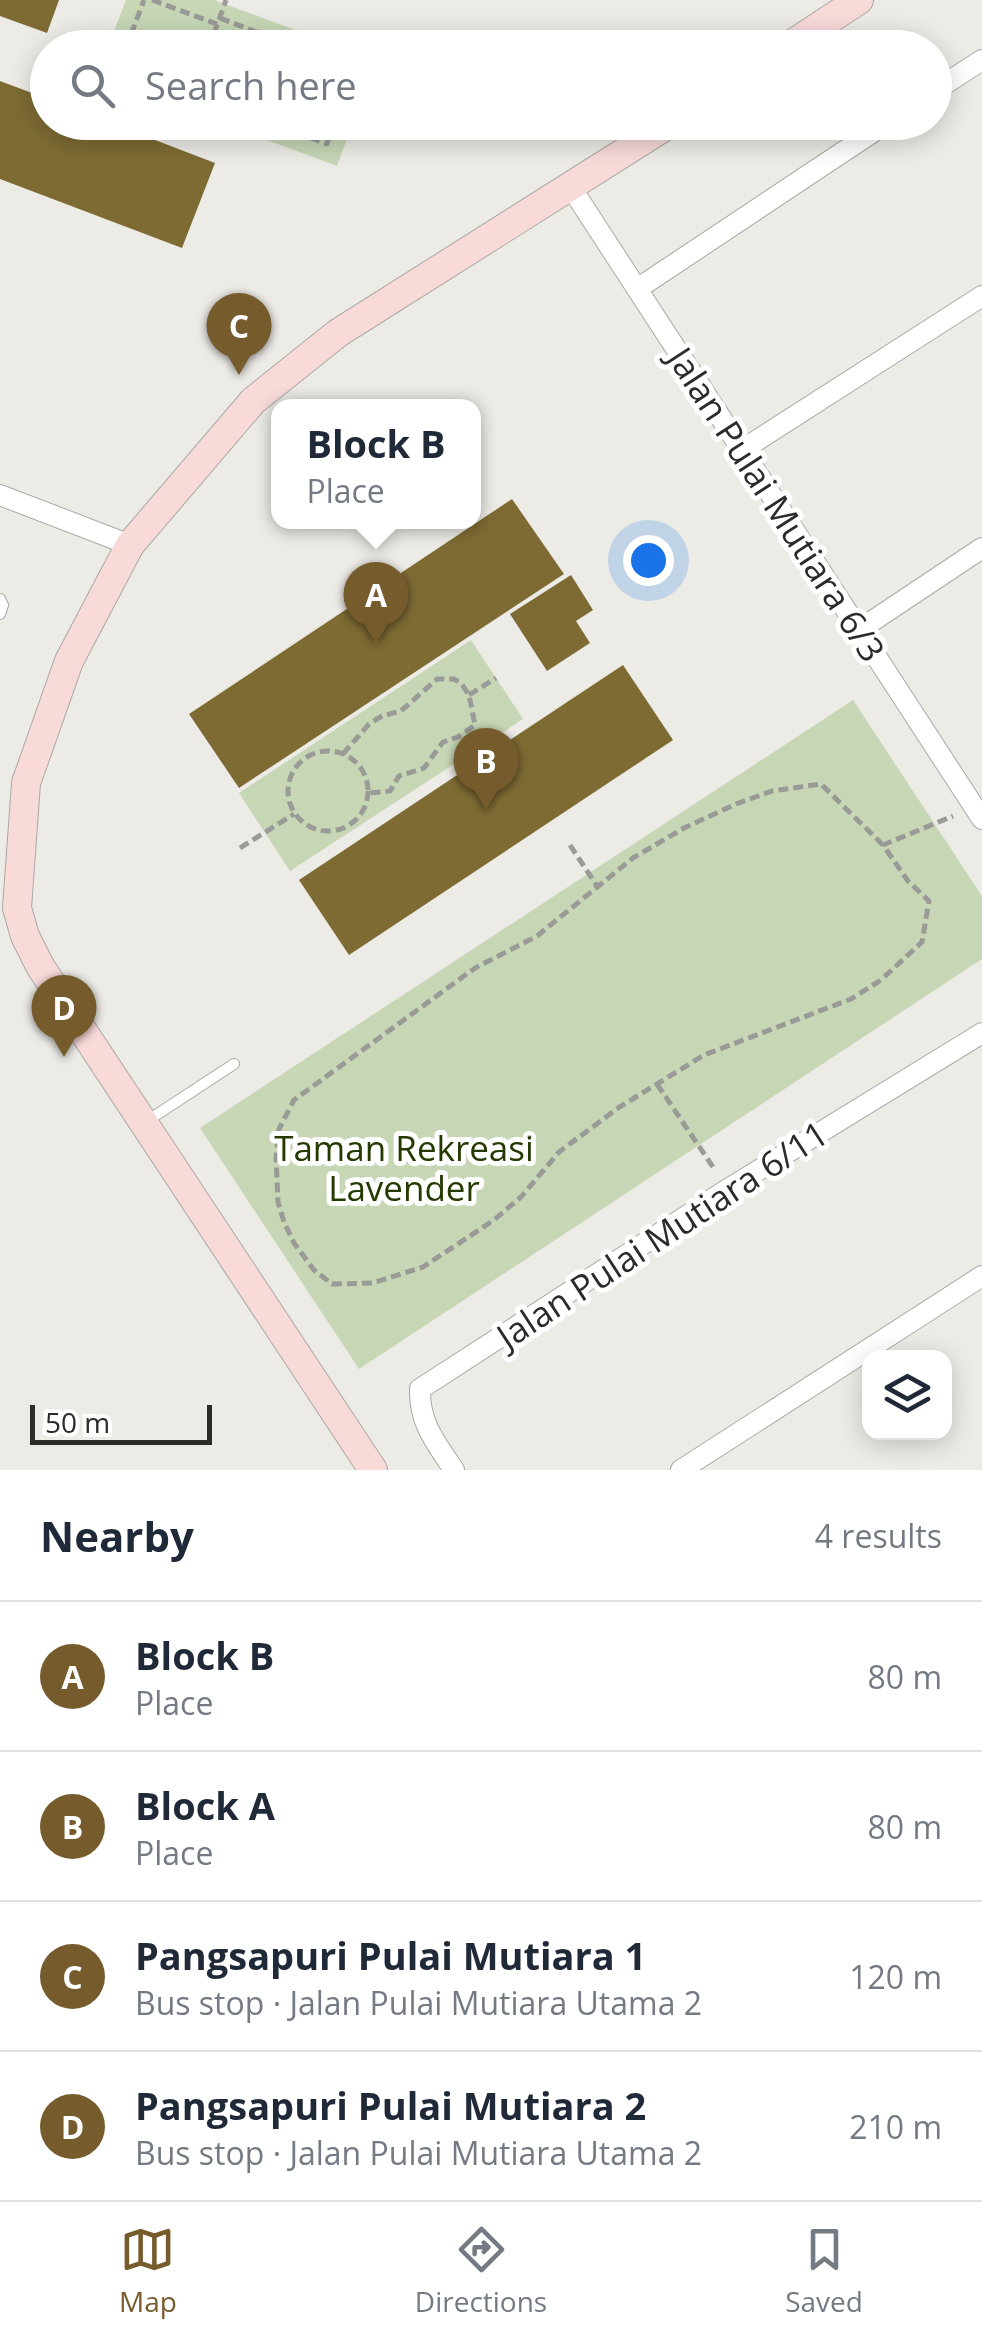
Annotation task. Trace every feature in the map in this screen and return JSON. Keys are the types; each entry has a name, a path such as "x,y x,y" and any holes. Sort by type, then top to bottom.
{"street":[{"path":"813,30 859,0"},
{"path":"952,79 982,60"},
{"path":"373,1470 40,966 17,908 26,782 69,661 130,545 253,401 338,333 645,140"},
{"path":"637,289 861,140"},
{"name":"Jalan Pulai Mutiara 6/3","path":"572,189 859,630 976,802"},
{"path":"742,450 982,296"},
{"path":"0,495 130,545"},
{"path":"859,630 982,548"},
{"name":"Jalan Pulai Mutiara 6/11","path":"454,1470 424,1427 420,1390 728,1189 982,1033"},
{"path":"680,1470 982,1276"}],"lane":[{"path":"0,599 0,614"},
{"path":"144,1123 234,1064"}],"path":[{"path":"133,30 144,0"},
{"path":"152,0 245,30"},
{"path":"215,30 226,0"},
{"path":"469,695 496,678"},
{"path":"343,754 369,724 401,712 437,679 461,682 469,695 475,725 442,742 424,768 399,776 390,791 369,793"},
{"path":"320,752 343,754 365,772 369,793 364,812 343,830 316,830 294,814 288,790 297,765 320,752"},
{"path":"820,784 883,846 908,882 928,901 922,942 881,980 851,999 704,1054 559,1152 521,1197 494,1220 423,1267 372,1283 332,1284 314,1270 294,1243 278,1202 279,1129 294,1100 475,968 538,936 597,886 633,858 684,828 772,791 820,784"},
{"path":"883,846 976,802"},
{"path":"240,848 294,814"},
{"path":"570,846 597,886"},
{"path":"657,1084 728,1189"}],"green space":[{"path":"126,0 214,0 296,30 115,30"},
{"path":"267,140 347,140 337,166"},
{"path":"471,640 523,719 290,871 239,793"},
{"name":"Taman Rekreasi Lavender","path":"853,700 982,896 982,959 359,1369 200,1128"}],"building":[{"path":"0,0 59,0 48,30 0,16"},
{"path":"0,81 30,92 30,140 155,140 215,163 182,248 0,179"},
{"path":"512,499 564,574 239,788 189,714 467,529 481,529 481,520"},
{"path":"571,575 593,610 576,621 590,643 547,671 510,614"},
{"path":"623,665 673,740 349,955 299,880"}],"place":[{"name":"Pangsapuri Pulai Mutiara 1","path":"239,375"},
{"name":"Block B","path":"376,644"},
{"name":"Block A","path":"486,810"},
{"name":"Pangsapuri Pulai Mutiara 2","path":"64,1057"}]}
